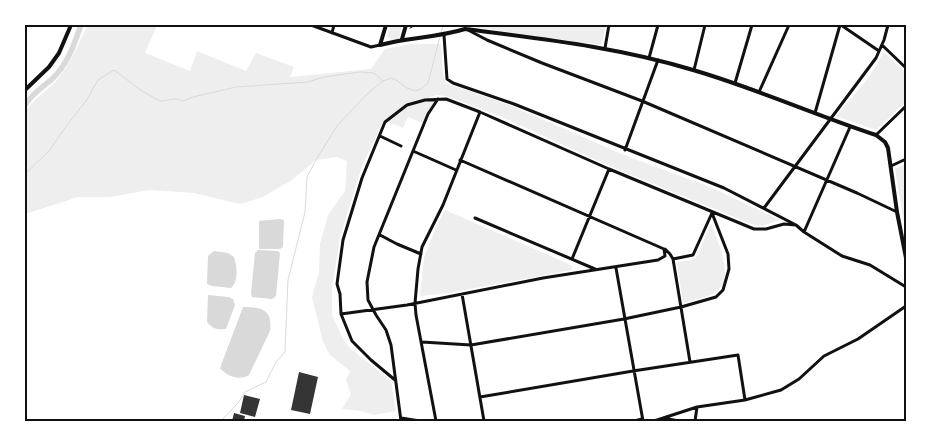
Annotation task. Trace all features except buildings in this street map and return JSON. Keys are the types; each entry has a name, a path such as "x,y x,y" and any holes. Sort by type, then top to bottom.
{"street":[{"path":"25,90 49,67 59,53 71,25"},
{"path":"311,25 372,47 402,39 444,35 464,29 605,48 658,60 736,83 758,93 876,135 881,138 888,148 906,258"},
{"path":"332,34 334,25"},
{"path":"380,45 386,25"},
{"path":"402,39 406,25"},
{"path":"605,48 609,25"},
{"path":"649,58 658,25"},
{"path":"694,70 705,25"},
{"path":"736,83 752,25"},
{"path":"758,93 789,25"},
{"path":"815,113 840,25 879,51"},
{"path":"764,208 870,66 882,45 888,25"},
{"path":"464,29 542,63 642,101 897,212"},
{"path":"444,35 447,79 453,83 514,104 724,188 796,225 842,256 870,265 906,287"},
{"path":"882,45 906,68"},
{"path":"625,150 658,60"},
{"path":"420,421 401,420 389,337 372,308 367,292 367,282 374,247 428,114 439,99"},
{"path":"395,380 371,360 352,340 341,314 340,294 337,284 343,240 362,178 385,122 407,105 419,101 446,99 712,213 754,229 766,229 780,224 796,225"},
{"path":"876,135 906,106"},
{"path":"436,421 415,303 418,269 422,246 443,205 480,112"},
{"path":"804,232 850,126"},
{"path":"380,136 401,146"},
{"path":"413,151 456,170"},
{"path":"891,166 906,159"},
{"path":"460,160 665,250 670,254 673,259 690,362"},
{"path":"572,259 609,169"},
{"path":"673,259 693,255 712,213"},
{"path":"422,342 471,345 624,319 681,307 716,297 724,290 729,269 728,254 712,213"},
{"path":"475,218 595,270"},
{"path":"380,235 421,254"},
{"path":"341,314 415,303 543,278 616,268 662,259 665,256 665,250"},
{"path":"616,268 643,420 634,421"},
{"path":"462,294 484,421"},
{"path":"654,421 697,407 745,400 781,390 791,385 824,356 858,339 906,306"},
{"path":"480,397 738,355 745,400"},
{"path":"695,421 697,407"},
{"path":"662,418 679,421"}],"shaded area":[{"path":"88,25 157,25 145,53 190,71 197,51 246,71 256,53 294,67 290,77 371,69 385,49 411,44 441,44 443,74 446,83 512,106 624,155 710,187 780,220 762,226 751,224 607,165 502,117 446,96 437,95 429,97 434,103 422,123 408,117 403,128 384,120 362,166 340,237 332,290 332,315 344,341 351,349 391,381 396,411 374,415 361,411 342,409 351,394 346,380 350,371 330,355 323,342 312,297 319,272 320,244 328,215 345,191 347,161 337,157 316,160 292,180 263,197 240,204 194,193 149,190 111,197 78,197 25,214 25,112 61,75"},
{"path":"390,25 402,25 399,39 392,40 387,37"},
{"path":"455,25 606,25 601,45 466,26 455,27"},
{"path":"883,51 906,73 906,102 876,130 836,116 875,68"},
{"path":"906,164 906,236 895,169"},
{"path":"445,210 571,265 572,270 449,293 421,296 424,258"},
{"path":"284,220 283,247 280,249 259,249 259,221"},
{"path":"711,223 725,268 722,285 717,291 709,295 683,303 677,262 692,260 697,256"},
{"path":"258,250 278,251 280,253 276,296 272,299 252,297 255,253"},
{"path":"214,251 228,253 234,257 236,278 231,288 207,284 208,256"},
{"path":"208,295 233,299 235,305 226,329 215,328 207,322"},
{"path":"243,307 265,311 270,318 270,331 249,375 237,378 220,368"}],"waterway":[{"path":"25,105 34,94 57,74 66,62 81,25"},
{"path":"221,421 238,403 245,392 266,382 276,362 285,352 288,280 305,212 307,177 316,160 337,126 366,95 383,81 391,78 415,91 428,83 443,25"},
{"path":"25,174 49,151 86,101 98,80 114,70 142,91 160,101 176,99 183,101 236,87 308,82 324,77 360,72 374,73 383,81"}]}
